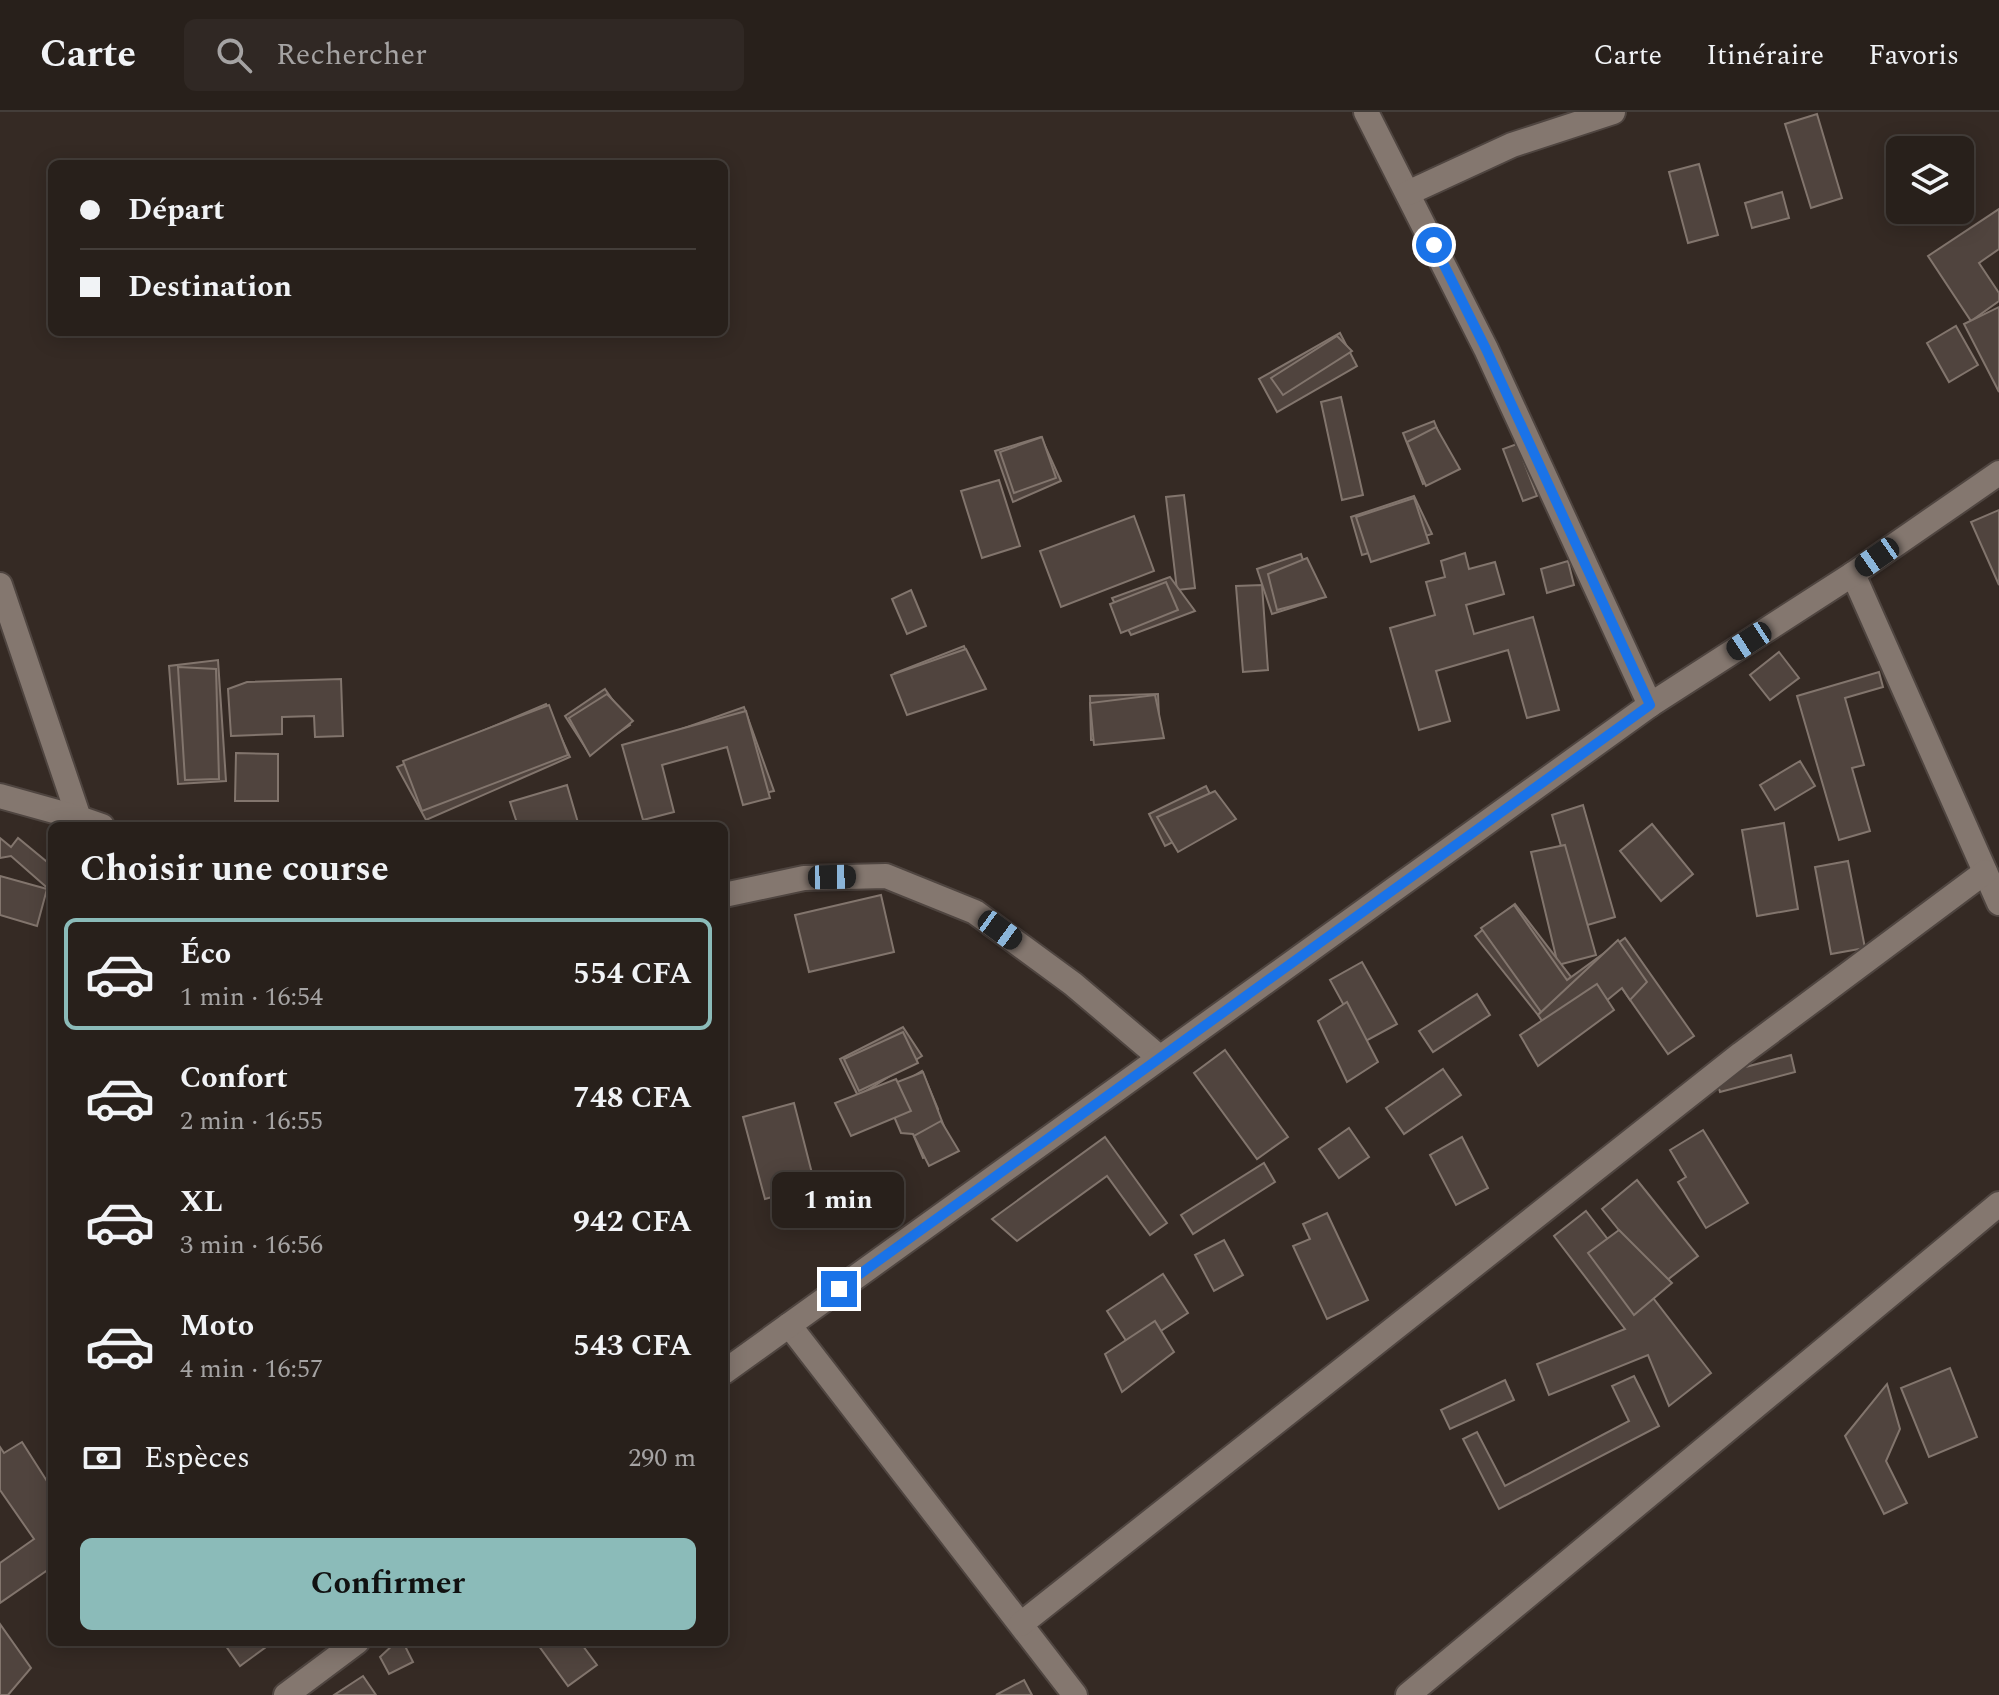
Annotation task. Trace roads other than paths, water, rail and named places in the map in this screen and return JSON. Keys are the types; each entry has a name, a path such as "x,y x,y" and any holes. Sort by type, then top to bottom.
{"street":[{"path":"1366,112 1486,349 1650,705"},
{"path":"1408,193 1512,145 1613,112"},
{"path":"728,1369 1650,705 1853,574 1999,473"},
{"path":"1853,574 1999,903"},
{"path":"0,585 89,822"},
{"path":"0,796 86,822"},
{"path":"1021,1624 1741,1054 1985,872"},
{"path":"728,894 804,878 886,876 975,912 1073,984 1159,1057"},
{"path":"1408,1695 1999,1204"},
{"path":"789,1325 1075,1695"},
{"path":"286,1695 352,1646"}]}
